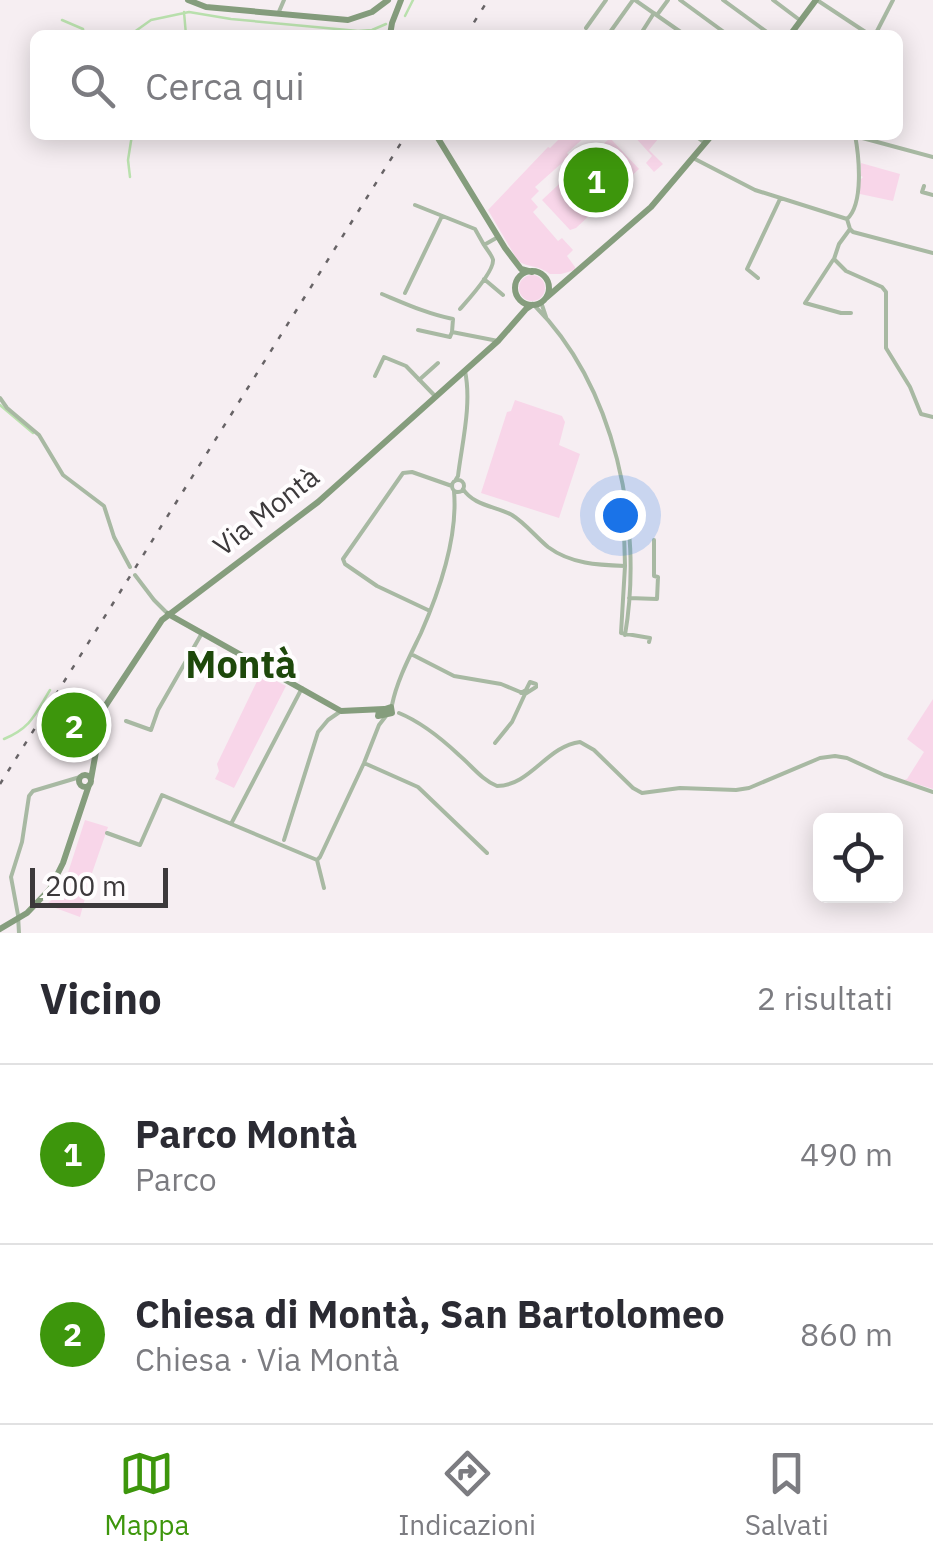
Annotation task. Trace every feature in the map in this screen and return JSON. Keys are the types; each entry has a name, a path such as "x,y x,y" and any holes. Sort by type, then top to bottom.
{"main road":[{"path":"188,0 206,7 348,20 397,1"},
{"path":"794,30 816,0"},
{"path":"391,30 397,1"},
{"path":"378,9 388,12 392,21"},
{"path":"439,140 521,269 558,280 575,274"},
{"name":"Via Montà","path":"0,929 28,913 50,889 64,863 83,799 84,781 96,756 105,705 168,614 318,502 510,330 526,309 575,274 650,207 708,140"},
{"path":"505,248 517,274 518,310 510,330"},
{"path":"517,281 532,272"},
{"path":"518,298 524,303 538,302 548,285 544,278"},
{"path":"168,614 341,711 386,714"}],"street":[{"path":"278,14 284,0"},
{"path":"586,28 606,0"},
{"path":"612,30 634,0 678,30"},
{"path":"644,30 668,0"},
{"path":"680,0 721,30"},
{"path":"723,0 763,30"},
{"path":"774,0 801,20"},
{"path":"816,0 865,30"},
{"path":"876,30 892,0"},
{"path":"701,140 705,143"},
{"path":"847,219 854,212 858,196 855,140"},
{"path":"870,140 933,157"},
{"path":"693,158 780,199 847,219"},
{"path":"924,186 922,192 933,196"},
{"path":"758,278 747,269 780,199"},
{"path":"415,205 474,229 492,257 493,264 484,279 460,310"},
{"path":"405,293 442,216"},
{"path":"847,219 850,229 864,236 933,253"},
{"path":"850,229 804,303 851,313"},
{"path":"484,246 498,238"},
{"path":"834,260 846,271 886,292 886,348 921,414 933,418"},
{"path":"484,279 503,295"},
{"path":"382,294 425,313 453,319 450,338 418,330"},
{"path":"538,302 586,375 612,439 625,500 629,549 624,635"},
{"path":"452,332 498,341"},
{"path":"375,376 384,356 406,366 436,396"},
{"path":"420,380 438,364"},
{"path":"317,860 386,714 430,610 448,552 466,395 465,371"},
{"path":"0,398 43,440 63,476 104,506 130,567"},
{"path":"430,610 377,586 342,562 404,473 457,485 474,500 512,515 565,556 590,564 625,566"},
{"path":"623,495 624,635"},
{"path":"629,598 657,599 654,540"},
{"path":"629,549 625,566 629,576"},
{"path":"136,575 168,614"},
{"path":"625,591 629,598"},
{"path":"624,608 629,598"},
{"path":"126,720 151,730 158,710 202,633"},
{"path":"624,635 650,638 650,642"},
{"path":"411,654 454,676 501,684 523,694 512,722 494,743"},
{"path":"232,824 302,688"},
{"path":"284,840 318,732 341,711"},
{"path":"386,714 413,720 490,784 501,787 564,746 580,742 642,793 689,788 736,790 834,756 933,792"},
{"path":"364,763 418,788 487,853"},
{"path":"19,933 11,876 31,792 67,781 84,781"},
{"path":"107,832 140,845 162,796 317,860"},
{"path":"317,860 324,888"}],"shaded area":[{"path":"558,140 581,140 567,153 579,166 612,140 639,169 570,230 542,200 572,172 563,162 535,187 539,191 531,199 538,207 533,212 558,241 562,238 573,250 567,256 575,270 561,274 550,274 518,261 488,210"},
{"path":"638,140 657,140 649,150 663,164 654,172 646,163 652,156"},
{"path":"861,163 900,174 893,201 860,194"},
{"path":"532,275 541,279 545,288 541,297 532,301 523,297 519,288 523,279"},
{"path":"515,400 562,416 565,422 559,445 580,454 559,518 481,493 507,412"},
{"path":"261,673 286,686 234,788 215,779 217,764"},
{"path":"933,699 933,789 904,780 924,752 907,739"},
{"path":"85,820 108,827 80,917 48,903 64,885"}],"waterway":[{"path":"405,16 413,0"},
{"path":"184,12 186,30"},
{"path":"137,30 151,20 189,12 347,30"},
{"path":"62,20 83,30"},
{"path":"372,30 386,24"},
{"path":"130,177 131,140"},
{"path":"0,405 33,433"},
{"path":"4,739 27,725 50,690"}],"railway":[{"path":"469,30 488,0"},
{"path":"0,784 403,140"}],"place":[{"name":"Parco Montà","path":"596,180"},
{"name":"Chiesa di Montà, San Bartolomeo","path":"74,725"}],"district":[{"name":"Montà","path":"241,665"}]}
